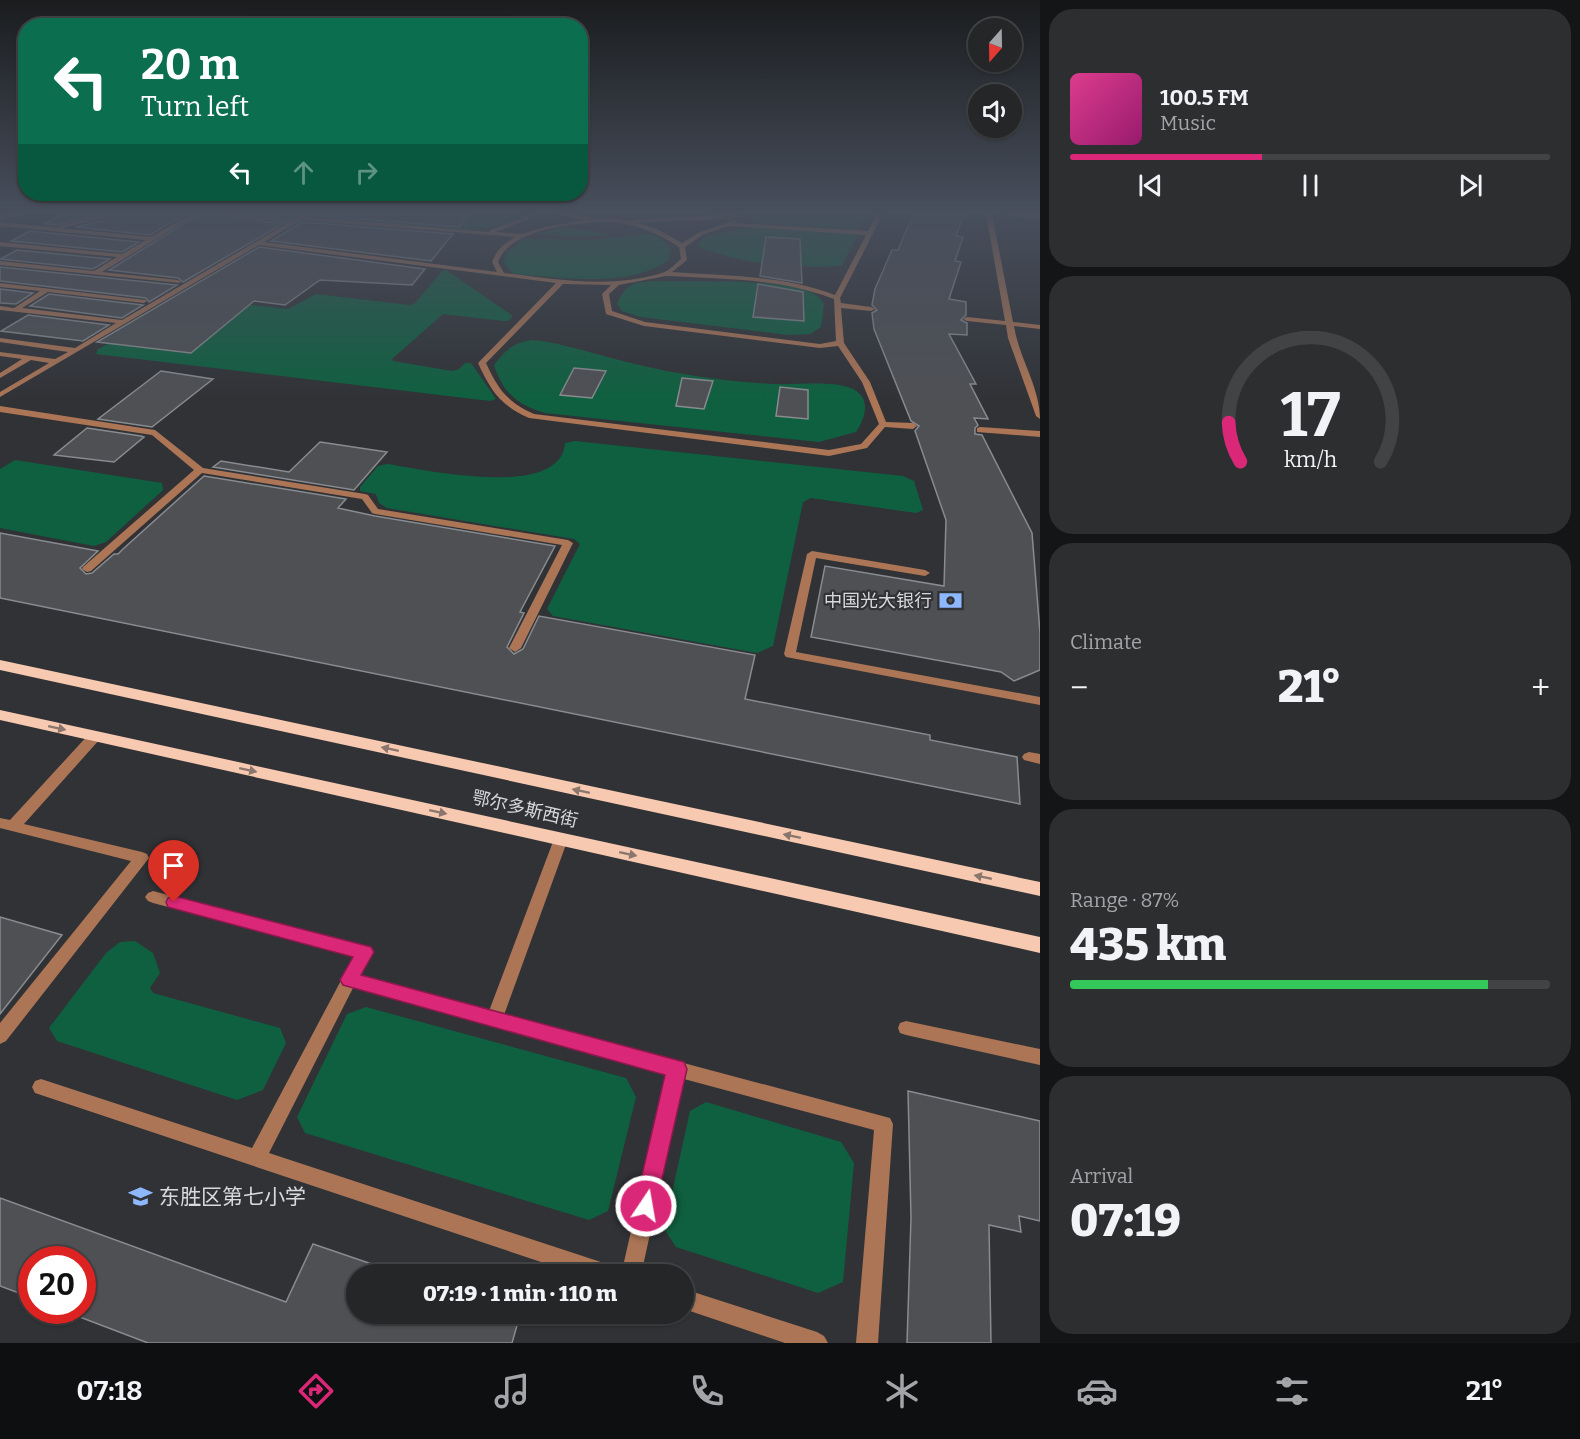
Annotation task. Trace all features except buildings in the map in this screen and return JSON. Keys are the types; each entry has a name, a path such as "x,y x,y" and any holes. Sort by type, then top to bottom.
{"main road":[{"name":"鄂尔多斯西街","path":"0,665 1040,889"},
{"name":"鄂尔多斯西街","path":"0,715 1040,945"}],"lane":[{"path":"110,275 178,282"},
{"path":"0,394 204,275"},
{"path":"502,275 561,282 617,283 662,275"},
{"path":"676,275 781,282 820,290 837,301 871,309"},
{"path":"850,275 837,301 840,343 866,382 883,424"},
{"path":"1000,275 1012,338 1040,416"},
{"path":"561,282 482,363 496,393 511,408 532,416 829,453 864,446 883,424"},
{"path":"617,283 605,294 609,312 644,324 820,346 840,343"},
{"path":"0,285 144,301"},
{"path":"15,309 47,290"},
{"path":"0,308 122,322"},
{"path":"967,319 1040,327"},
{"path":"0,340 74,350"},
{"path":"0,354 54,361"},
{"path":"0,376 30,358"},
{"path":"0,409 155,433 201,470 365,497 375,511 568,543 515,648"},
{"path":"883,424 913,426"},
{"path":"980,430 1040,434"},
{"path":"87,569 201,470"},
{"path":"925,573 812,554 790,654 1040,701"},
{"path":"7,824 95,736"},
{"path":"0,1036 142,858 7,824"},
{"path":"494,1020 561,839"},
{"path":"153,897 365,952 256,1159"},
{"path":"349,980 884,1124 867,1343"},
{"path":"906,1028 1040,1057"},
{"path":"633,1264 677,1069"},
{"path":"41,1087 576,1264"},
{"path":"694,1302 817,1343"}],"green space":[{"path":"439,275 453,275 513,316 508,321 503,321 443,314 392,359 452,371 459,369 465,363 471,363 496,399 490,401 96,354 98,349 195,302 208,300 288,309 316,294 410,305 415,303"},
{"path":"521,275 633,275 613,278 572,279"},
{"path":"655,281 756,283 810,292 820,298 824,304 821,327 810,334 788,335 641,317 622,311 617,304 624,291 636,283"},
{"path":"533,340 571,347 652,368 705,377 758,383 845,386 859,393 863,398 864,415 856,432 819,442 545,413 526,406 512,396 506,390 494,365 510,348"},
{"path":"575,441 903,476 914,481 923,510 916,513 811,498 803,502 773,646 757,653 553,616 547,609 580,544 574,539 387,508 379,503 376,494 360,491 360,487 378,466 387,464 458,475 488,477 516,476 540,471 558,461 565,443"},
{"path":"15,460 162,483 163,490 106,542 94,546 0,528 0,469"},
{"path":"135,941 153,953 160,973 150,988 153,993 280,1028 286,1043 263,1090 237,1100 57,1041 49,1028 106,953 120,942"},
{"path":"366,1007 626,1078 636,1097 608,1211 589,1220 305,1133 297,1117 347,1014"},
{"path":"706,1102 841,1142 854,1163 843,1282 818,1293 676,1247 664,1229 690,1111"}],"place":[{"name":"中国光大银行","path":"950,601"},
{"name":"东胜区第七小学","path":"141,1197"}],"route":[{"path":"174,902 365,952 349,980 677,1069 646,1206"}]}
